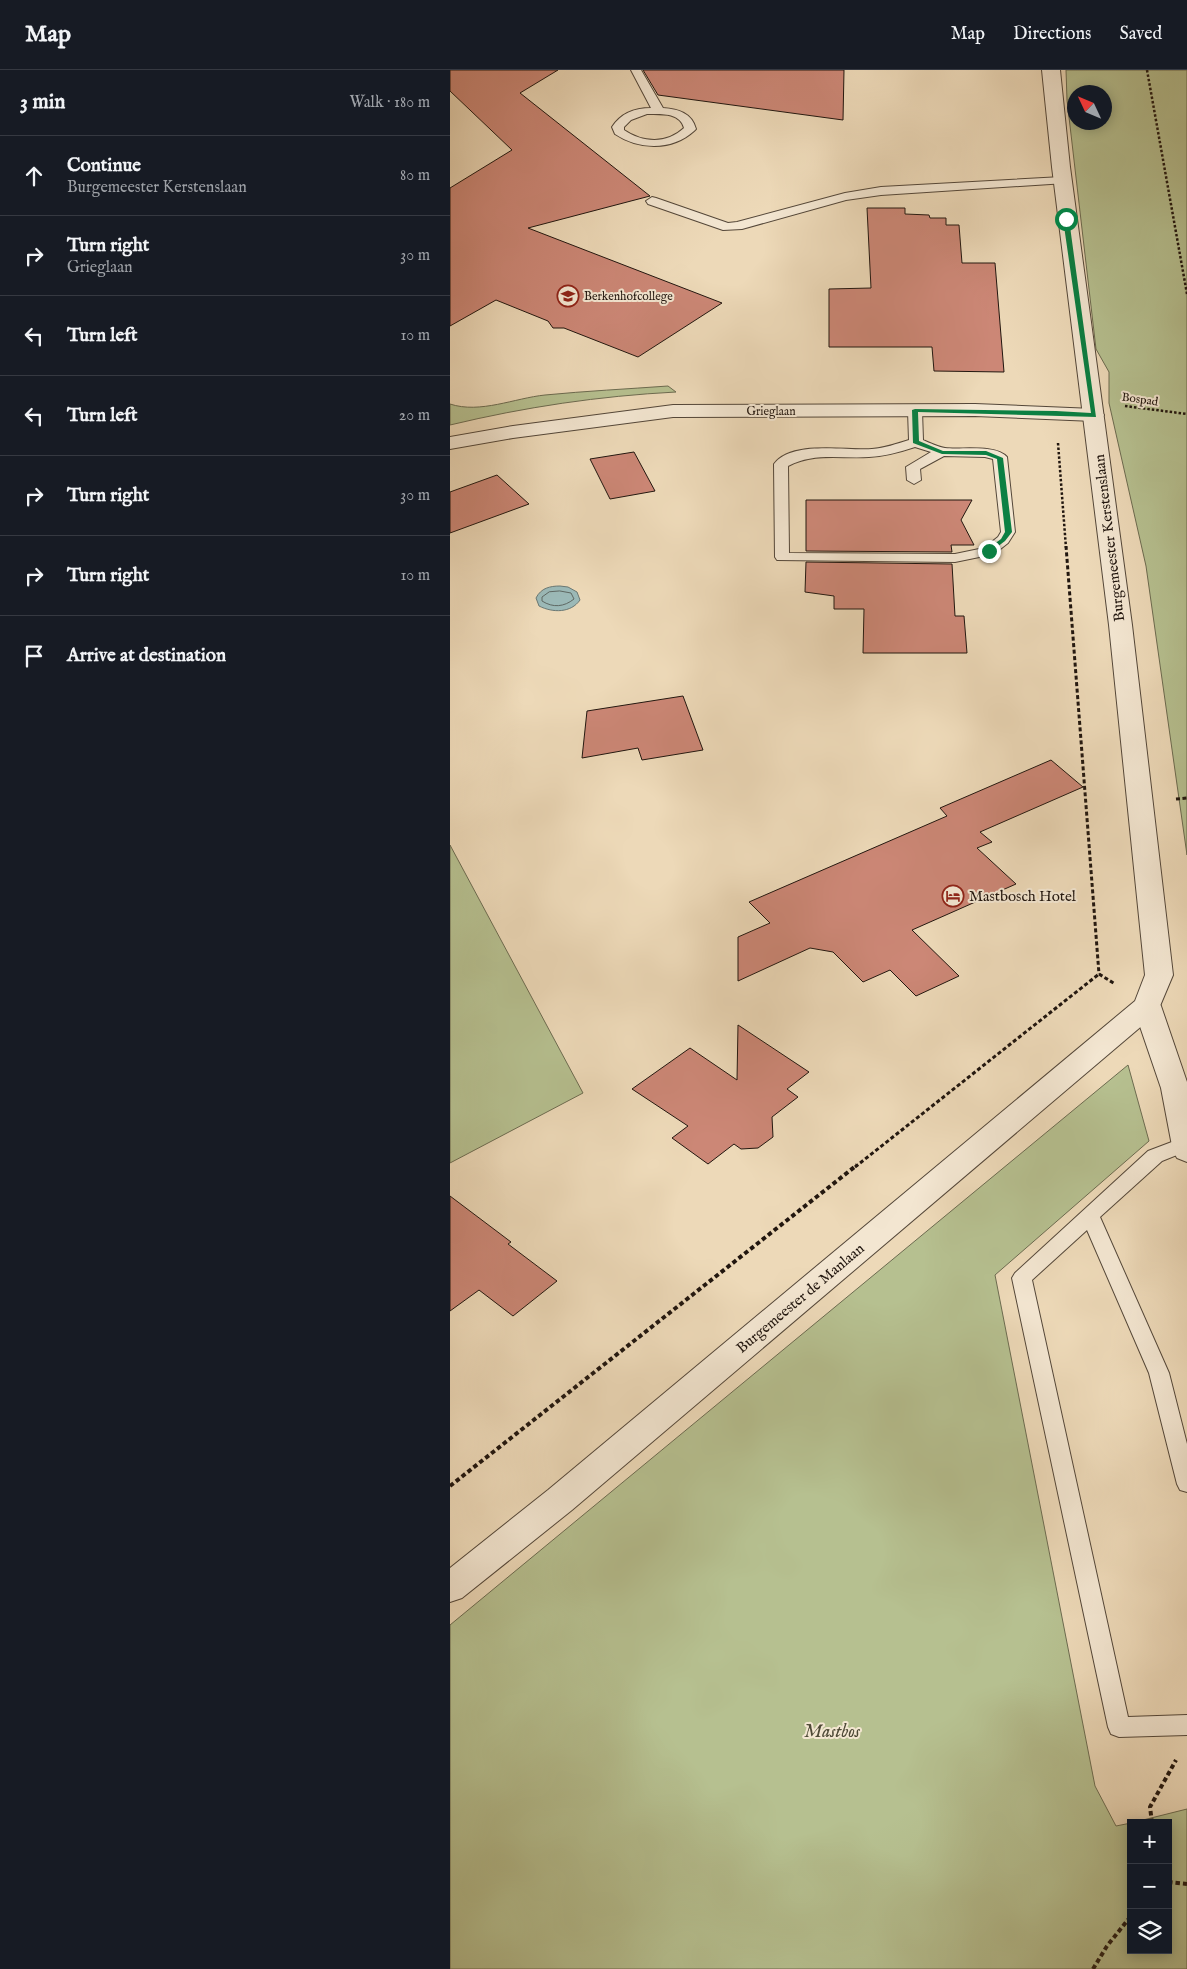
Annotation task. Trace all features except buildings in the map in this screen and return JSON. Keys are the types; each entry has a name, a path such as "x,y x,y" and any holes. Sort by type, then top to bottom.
{"street":[{"name":"Burgemeester Kerstenslaan","path":"1051,70 1050,84 1094,415 1131,718 1159,974 1147,1006"},
{"name":"Grieglaan","path":"450,443 513,432 673,411 915,410 1056,412 1094,415"},
{"path":"1147,1006 1174,1088 1186,1147"},
{"name":"Burgemeester de Manlaan","path":"450,1588 560,1500 1147,1006"}],"lane":[{"path":"636,70 659,111"},
{"path":"647,111 659,111 670,112 686,118 690,123 690,129 679,138 657,143 634,140 619,132 618,126 627,116 647,111"},
{"path":"652,201 727,227 738,226 845,196 881,191 1062,182"},
{"path":"915,410 916,442"},
{"path":"916,442 942,452 986,453 1000,458 1008,532 1003,540 989,551 955,558 782,557 781,464 791,457 804,452 883,452 916,442"},
{"path":"883,452 914,473 942,452"},
{"path":"1186,1147 1156,1156 1022,1278 1119,1727 1187,1725"},
{"path":"1090,1216 1159,1373 1187,1484"}],"path":[{"path":"1146,70 1187,294"},
{"name":"Bospad","path":"1094,415 1109,403 1187,414"},
{"path":"450,1486 1099,974 1056,412"},
{"path":"1152,1819 1150,1807 1178,1756"},
{"path":"1172,1882 1187,1884"},
{"path":"1093,1969 1127,1921"}],"green space":[{"path":"1066,70 1187,70 1187,855 1146,566 1109,403 1109,372 1096,349 1070,130 1112,130 1112,85 1067,85 1067,100"},
{"path":"668,386 676,392 562,403 450,425 450,404 461,407 473,407 545,395"},
{"path":"450,845 583,1093 450,1163"},
{"name":"Mastbos","path":"1128,1065 1149,1141 995,1275 1095,1786 1116,1826 1127,1824 1127,1954 1172,1954 1172,1819 1147,1819 1187,1809 1187,1969 450,1969 450,1625"}],"water":[{"path":"549,587 568,587 577,592 580,600 572,607 556,611 539,606 536,598 540,592"}],"place":[{"name":"Berkenhofcollege","path":"568,296"},
{"name":"Mastbosch Hotel","path":"953,896"}],"route":[{"path":"989,551 1003,540 1008,532 1000,458 986,453 942,452 916,442 915,410 1056,412 1094,415 1066,219"}]}
